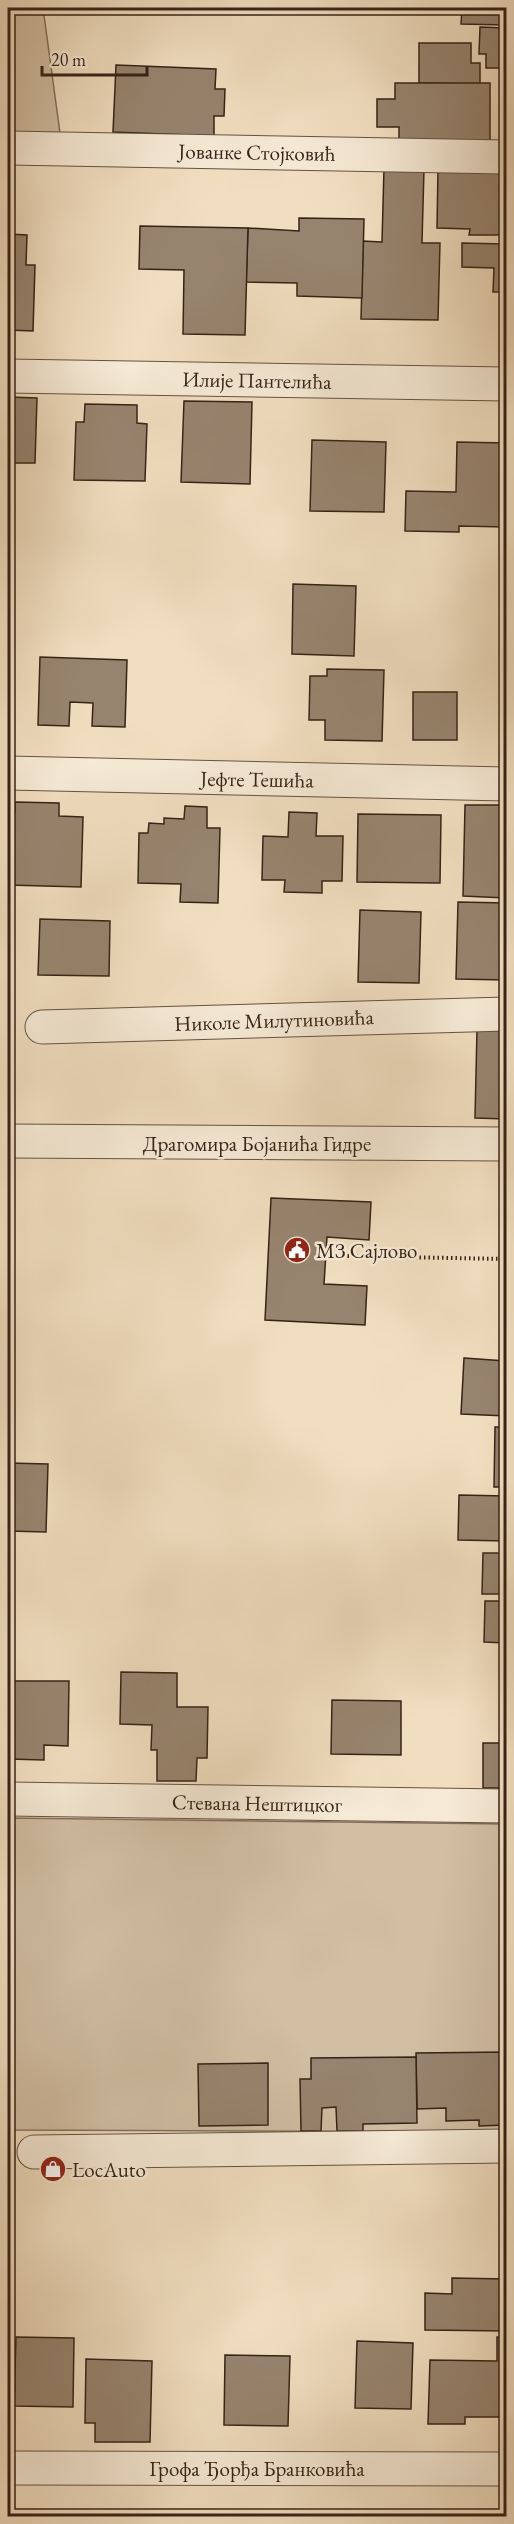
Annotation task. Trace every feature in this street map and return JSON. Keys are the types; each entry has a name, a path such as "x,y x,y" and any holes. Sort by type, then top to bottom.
{"street":[{"name":"Јованке Стојковић","path":"8,148 507,156"},
{"name":"Илије Пантелића","path":"8,376 507,384"},
{"name":"Јефте Тешића","path":"8,773 507,784"},
{"name":"Николе Милутиновића","path":"42,1027 507,1014"},
{"name":"Драгомира Бојанића Гидре","path":"8,1141 507,1144"},
{"name":"Стевана Нештицког","path":"8,1799 507,1806"},
{"path":"34,2152 507,2146"},
{"name":"Грофа Ђорђа Бранковића","path":"8,2468 507,2469"}],"path":[{"path":"343,1256 507,1259"}],"shaded area":[{"path":"8,8 43,8 60,133 8,132"},
{"path":"8,1818 506,1824 506,2132 8,2130"}],"building":[{"path":"462,8 506,8 506,25 461,24"},
{"path":"480,27 506,28 506,68 486,68 486,54 479,54"},
{"path":"419,43 471,43 471,63 480,63 480,84 419,83"},
{"path":"116,65 216,69 215,89 225,89 224,116 214,116 214,136 113,132"},
{"path":"395,83 490,83 490,144 399,143 399,127 377,127 377,99 395,99"},
{"path":"384,168 424,169 422,243 440,243 438,320 361,319 363,241 382,242"},
{"path":"438,169 506,170 506,230 503,230 503,235 469,235 470,229 437,228"},
{"path":"299,218 364,219 362,298 297,296 297,283 246,282 248,228 299,231"},
{"path":"140,226 248,228 245,335 183,334 184,270 139,269"},
{"path":"8,234 27,235 26,265 35,265 33,331 8,330"},
{"path":"505,236 506,292 493,292 494,268 462,267 462,243 505,244"},
{"path":"8,397 37,398 35,463 8,463"},
{"path":"184,401 252,402 250,484 181,482"},
{"path":"85,404 137,405 137,423 147,424 145,481 74,480 76,422 84,422"},
{"path":"312,440 386,442 384,512 310,511"},
{"path":"457,442 506,443 506,527 459,526 459,532 405,531 406,491 456,492"},
{"path":"293,584 356,586 354,656 292,654"},
{"path":"40,657 127,660 125,727 92,726 93,703 70,702 69,726 38,725"},
{"path":"327,669 384,670 382,741 325,740 325,720 309,720 310,676 327,676"},
{"path":"413,692 457,692 457,740 413,740"},
{"path":"15,802 59,803 59,816 83,817 81,887 8,885 8,812 15,812"},
{"path":"465,805 506,805 506,898 463,896"},
{"path":"185,806 207,807 207,828 220,828 218,903 180,902 181,884 138,883 139,833 148,833 149,823 164,824 164,818 184,819"},
{"path":"289,812 317,813 316,836 343,836 342,881 322,881 322,893 284,892 285,880 262,880 263,836 288,837"},
{"path":"358,814 441,815 440,883 357,882"},
{"path":"458,902 506,903 506,980 456,979"},
{"path":"360,910 421,912 419,983 358,982"},
{"path":"40,919 110,921 109,976 38,975"},
{"path":"477,1029 506,1030 506,1119 475,1118"},
{"name":"МЗ Сајлово","path":"271,1198 371,1202 369,1240 327,1237 324,1284 367,1286 365,1325 265,1320"},
{"path":"464,1358 506,1361 506,1416 461,1414"},
{"path":"495,1427 506,1427 506,1487 494,1487"},
{"path":"8,1463 48,1464 46,1532 8,1531"},
{"path":"459,1495 506,1496 506,1541 458,1540"},
{"path":"483,1553 506,1553 506,1594 482,1594"},
{"path":"485,1601 506,1601 506,1643 484,1642"},
{"path":"121,1672 177,1673 177,1707 208,1707 207,1758 197,1758 196,1781 157,1781 157,1750 151,1750 152,1725 120,1724"},
{"path":"8,1681 69,1681 68,1746 44,1745 44,1760 8,1759"},
{"path":"332,1700 401,1701 401,1755 331,1754"},
{"path":"483,1743 506,1743 506,1788 483,1788"},
{"path":"506,2052 506,2125 479,2126 479,2120 446,2121 446,2108 417,2109 416,2053"},
{"path":"416,2057 417,2123 363,2124 363,2131 337,2131 336,2107 322,2108 321,2131 301,2131 300,2079 311,2079 311,2058"},
{"path":"268,2063 268,2125 199,2126 198,2064"},
{"path":"452,2278 506,2279 506,2331 425,2330 425,2293 452,2294"},
{"path":"16,2337 74,2338 73,2407 14,2406"},
{"path":"497,2337 506,2338 506,2376 504,2376 503,2391 501,2391 500,2417 465,2417 465,2424 428,2424 430,2360 497,2361"},
{"path":"357,2341 413,2343 411,2409 355,2408"},
{"path":"8,2346 15,2346 14,2429 8,2429"},
{"path":"225,2355 290,2356 288,2426 224,2425"},
{"path":"86,2359 152,2361 150,2442 95,2442 95,2423 85,2423"}],"place":[{"name":"МЗ Сајлово","path":"297,1250"},
{"name":"LocAuto","path":"53,2169"}]}
